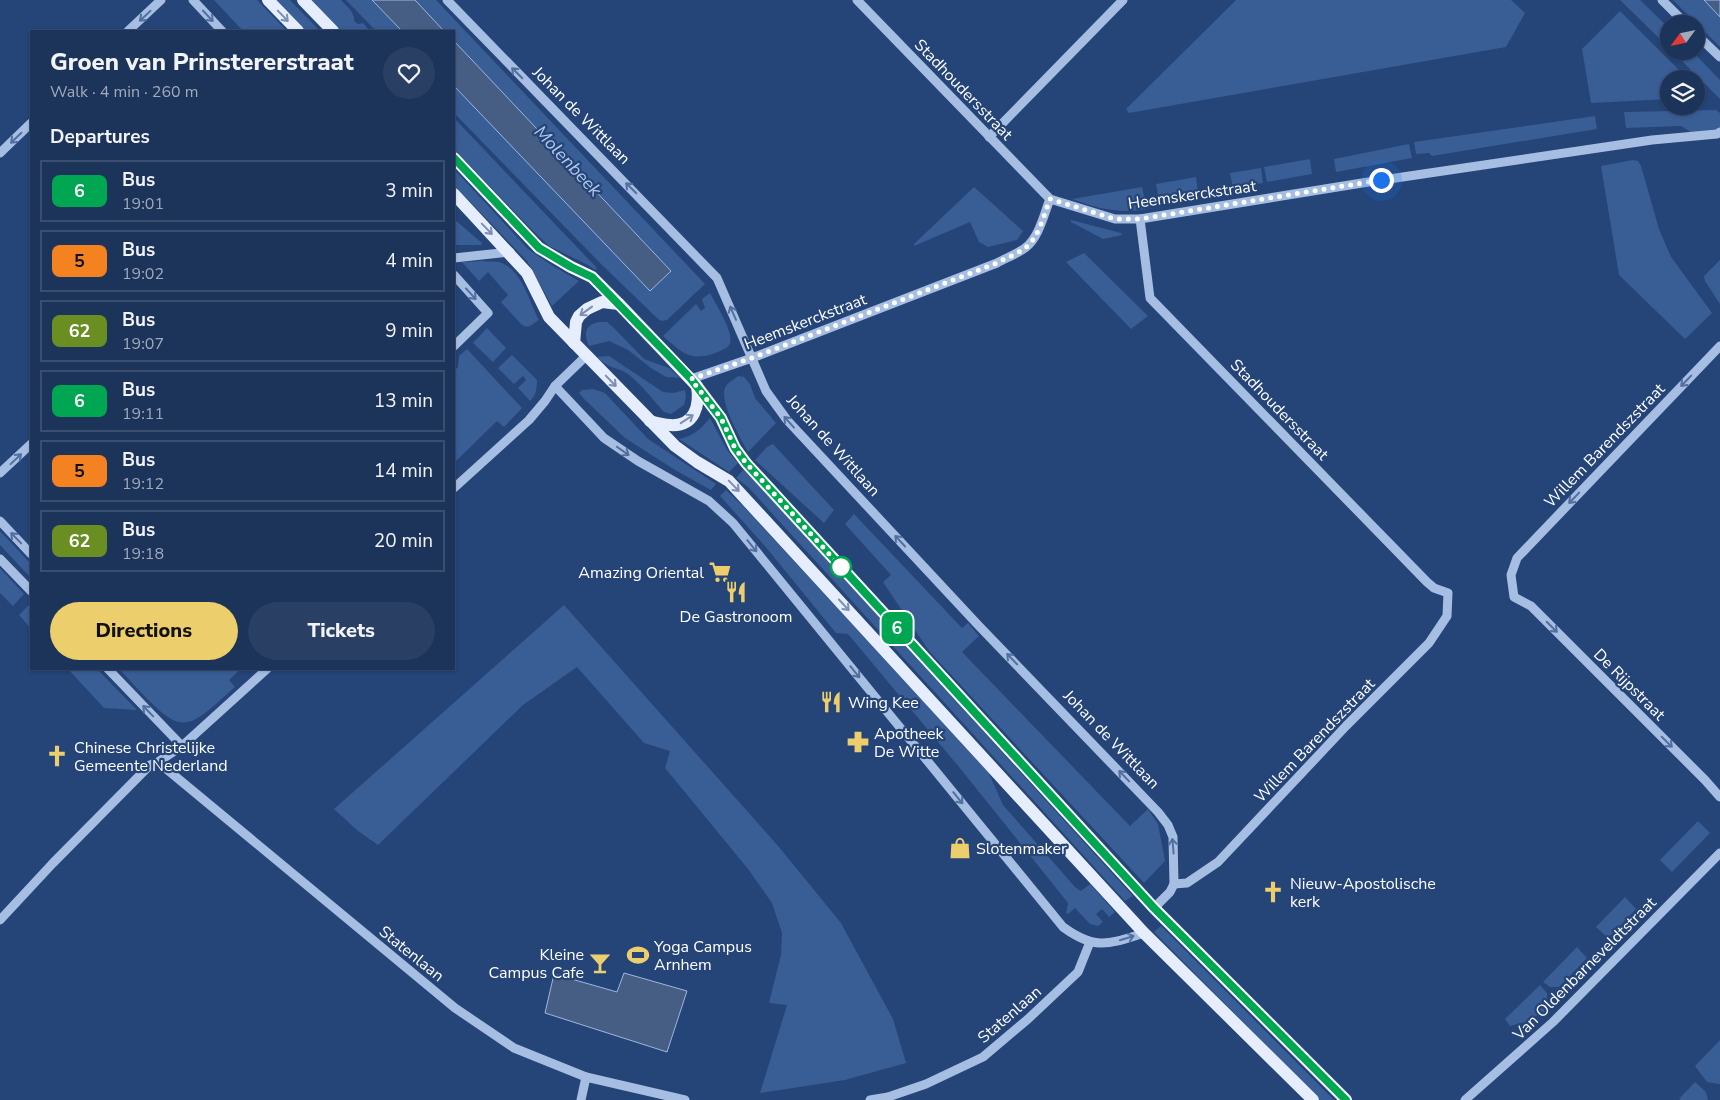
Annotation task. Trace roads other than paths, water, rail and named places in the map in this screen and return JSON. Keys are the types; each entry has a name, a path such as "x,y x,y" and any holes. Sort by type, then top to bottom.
{"main road":[{"path":"268,0 297,30"},
{"path":"303,0 332,30"},
{"path":"455,159 539,248 592,277 694,382 721,418 735,448 746,463 1154,908 1346,1100"},
{"path":"455,195 510,252 527,273 549,317 675,446 729,481 1144,933 1313,1100"},
{"path":"574,343 576,322 579,316 587,309 602,302 619,304"},
{"path":"650,421 672,426 685,422 693,416 699,399 694,382"}],"street":[{"path":"129,30 161,0"},
{"path":"193,0 221,30"},
{"name":"Johan de Wittlaan","path":"447,0 717,278 766,391 786,420 979,626 1158,812 1168,825 1172,837 1174,884"},
{"name":"Stadhoudersstraat","path":"857,0 1050,199"},
{"path":"989,136 1123,0"},
{"path":"1662,0 1677,15"},
{"path":"1705,43 1720,57"},
{"path":"0,153 30,124"},
{"name":"Heemskerckstraat","path":"694,382 997,263 1020,252 1032,241 1050,199 1115,219 1140,219 1362,183 1652,140 1717,134 1720,132"},
{"name":"Stadhoudersstraat","path":"1140,219 1150,298 1427,582 1434,588 1448,593"},
{"path":"455,258 510,252"},
{"path":"455,276 488,313 455,345"},
{"name":"Willem Barendszstraat","path":"1514,597 1511,575 1517,558 1720,346"},
{"path":"455,487 529,420 555,386 586,356"},
{"path":"555,386 604,438 638,462 709,501 733,523 1063,927 1076,936 1101,944 1144,933"},
{"path":"0,473 30,445"},
{"path":"0,521 30,553"},
{"path":"0,559 30,590"},
{"name":"Willem Barendszstraat","path":"1174,884 1187,883 1218,862 1346,726 1429,642 1447,616 1448,593"},
{"name":"De Rijpstraat","path":"1514,597 1531,606 1720,797"},
{"path":"109,670 182,746"},
{"path":"0,920 53,863 150,765 158,762 182,746 266,670"},
{"name":"Statenlaan","path":"158,762 456,1008 514,1048 586,1077 685,1100"},
{"name":"Van Oldenbarneveldtstraat","path":"1466,1100 1553,1022 1720,853"},
{"path":"1154,908 1170,892 1174,884"},
{"name":"Statenlaan","path":"870,1100 888,1097 926,1084 983,1057 1028,1019 1078,972 1090,942"},
{"path":"581,1100 586,1077"}],"place":[{"name":"Amazing Oriental","path":"720,572"},
{"name":"De Gastronoom","path":"736,592"},
{"name":"Wing Kee","path":"831,702"},
{"name":"Apotheek De Witte","path":"858,742"},
{"name":"Chinese Christelijke Gemeente Nederland","path":"57,756"},
{"name":"Slotenmaker","path":"960,848"},
{"name":"Nieuw-Apostolische kerk","path":"1273,892"},
{"name":"Yoga Campus Arnhem","path":"638,955"},
{"name":"Kleine Campus Cafe","path":"600,963"}],"water label":[{"name":"Molenbeek","path":"568,161"}]}
